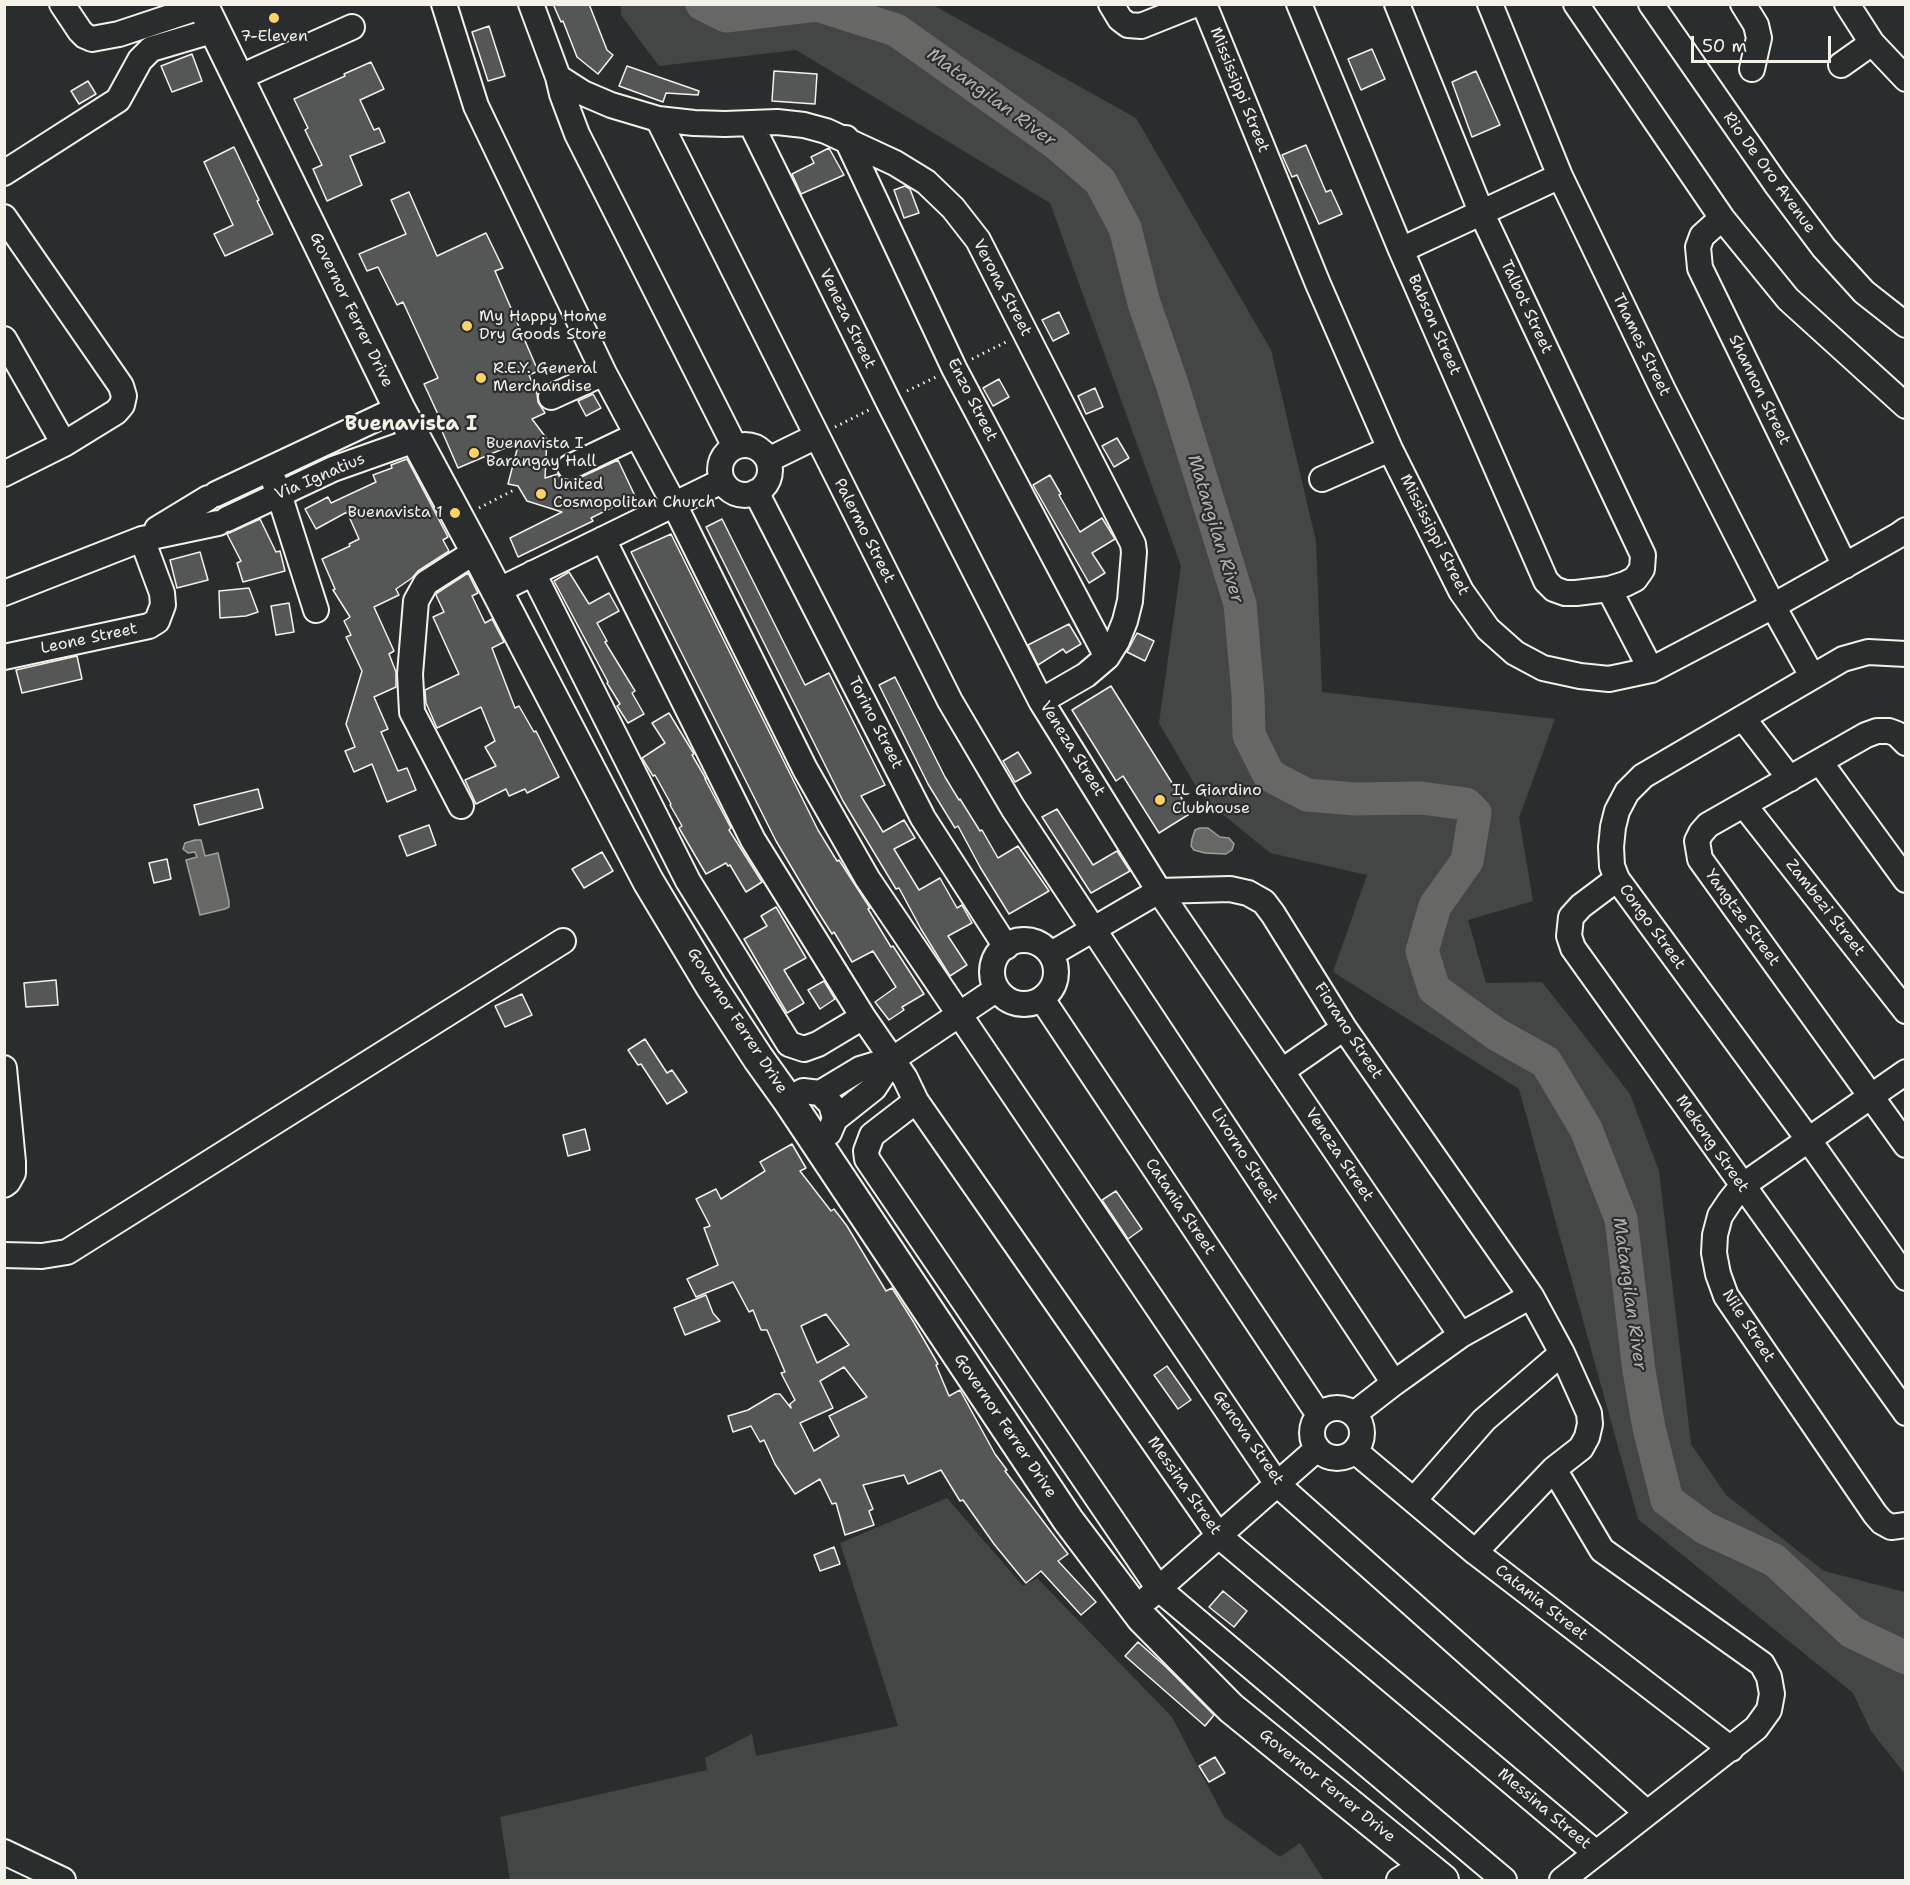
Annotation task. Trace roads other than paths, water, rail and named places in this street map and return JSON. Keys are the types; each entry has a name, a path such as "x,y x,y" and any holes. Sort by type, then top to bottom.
{"main road":[{"name":"Governor Ferrer Drive","path":"207,13 399,408 648,881 711,986 1068,1520 1135,1609 1231,1708 1433,1873"}],"street":[{"path":"62,4 80,31 92,39 207,13"},
{"name":"Genova Street","path":"444,4 476,106 604,373 674,504 805,769 867,878 1277,1484 1647,1813"},
{"path":"531,4 577,134 735,447"},
{"path":"1111,4 1120,19 1128,25 1141,26 1196,4"},
{"name":"Mississippi Street","path":"1204,4 1314,274 1390,448 1461,591 1488,629 1515,653 1543,668 1580,676 1609,679 1650,670 1773,606 1905,530"},
{"name":"Babson Street","path":"1299,4 1401,250 1546,581 1554,590 1565,593 1576,594 1609,589"},
{"name":"Talbot Street","path":"1397,4 1482,214 1642,555 1642,569 1635,579 1609,589"},
{"path":"1576,4 1722,218 1788,299 1905,406"},
{"name":"Rio De Oro Avenue","path":"1651,4 1776,184 1824,248 1864,292 1905,325"},
{"path":"1743,4 1756,25 1759,38 1752,69"},
{"path":"1847,4 1872,43 1905,79"},
{"name":"Thames Street","path":"1499,8 1560,176 1663,390 1773,606 1812,676"},
{"path":"4,173 117,100 140,60 151,49 207,13"},
{"path":"238,78 352,27"},
{"path":"1841,65 1872,43"},
{"name":"Verona Street","path":"558,78 583,93 611,105 658,119 694,123 777,122 804,125 846,138 895,162 926,182 953,208 978,240 1133,544 1134,561 1130,601 1117,641 1107,657 1086,675 1041,701"},
{"name":"Palermo Street","path":"658,119 950,701 1012,808 1094,929"},
{"name":"Veneza Street","path":"751,124 888,401 1041,701 1160,891 1461,1335"},
{"name":"Enzo Street","path":"846,138 954,368 1107,657"},
{"path":"1401,250 1560,176"},
{"path":"4,217 121,386 124,396 122,405 116,412 64,444 4,474"},
{"name":"Shannon Street","path":"1722,218 1702,236 1698,247 1700,268 1845,566"},
{"path":"4,339 64,444"},
{"path":"551,397 604,373"},
{"name":"Via Ignatius","path":"142,539 212,496 399,408"},
{"path":"570,467 638,435"},
{"path":"768,460 817,436"},
{"name":"Via Ignatius","path":"4,593 142,539 222,521 333,470 416,440"},
{"path":"321,444 333,470"},
{"path":"742,445 754,447 760,450 768,460 770,475 767,482 756,492 737,494 722,481 721,461 724,455 735,447 742,445"},
{"path":"1322,479 1390,448"},
{"path":"269,470 279,494 316,610"},
{"path":"497,591 722,481"},
{"name":"Torino Street","path":"756,492 923,818 1006,946"},
{"name":"Leone Street","path":"4,657 149,626 157,621 163,605 162,593 142,539"},
{"name":"Messina Street","path":"603,539 753,840 863,1017 893,1059 916,1101 1219,1536 1596,1853"},
{"path":"461,806 412,712 410,674 416,601 426,583 476,551"},
{"path":"533,573 688,881 789,1044 804,1049 818,1044 863,1017"},
{"path":"1609,589 1650,670"},
{"name":"Congo Street","path":"1905,654 1868,652 1843,659 1642,776 1627,792 1617,811 1611,847 1612,866 1617,879 1808,1140 1905,1278"},
{"path":"1743,718 1790,779"},
{"name":"Yangtze Street","path":"1897,737 1877,731 1866,735 1708,825 1697,841 1700,859 1905,1145"},
{"path":"1820,762 1905,880"},
{"name":"Zambezi Street","path":"1744,805 1905,1011"},
{"name":"Mekong Street","path":"1617,879 1581,906 1571,917 1569,936 1573,948 1905,1413"},
{"name":"Fiorano Street","path":"1051,954 1160,891 1230,889 1248,893 1264,902 1344,1028 1531,1296 1562,1353 1589,1413 1590,1424 1581,1448 1554,1469 1475,1552"},
{"name":"Livorno Street","path":"1094,929 1394,1383"},
{"path":"4,1255 42,1256 67,1252 563,941"},
{"path":"1017,941 1030,941 1042,945 1051,954 1056,966 1056,979 1051,990 1042,999 1030,1004 1017,1004 997,989 993,978 993,966 998,955 1006,946 1017,941"},
{"path":"820,1093 860,1068 893,1059 997,989"},
{"name":"Catania Street","path":"1042,999 1319,1415"},
{"path":"1282,1071 1344,1028"},
{"path":"834,1119 874,1088 893,1059"},
{"path":"4,1068 13,1162 13,1173 6,1184"},
{"name":"Nile Street","path":"1898,1526 1882,1522 1875,1514 1726,1296 1714,1253 1715,1235 1720,1216 1742,1186 1905,1072"},
{"path":"788,1100 803,1091 820,1093 831,1104 834,1119 829,1133 816,1142"},
{"path":"916,1101 872,1135 866,1151 867,1159 1159,1589 1504,1881"},
{"path":"1354,1414 1461,1335 1531,1296"},
{"path":"1414,1500 1484,1420 1562,1353"},
{"path":"1337,1407 1354,1414 1362,1430 1362,1438 1355,1451 1348,1456 1331,1458 1317,1449 1311,1435 1319,1415 1337,1407"},
{"path":"1135,1609 1317,1449"},
{"name":"Catania Street","path":"1355,1451 1475,1552 1731,1749"},
{"path":"1554,1469 1602,1550 1762,1664 1769,1677 1772,1694 1769,1710 1756,1728 1562,1881"},
{"path":"4,1852 63,1881"},
{"path":"1399,1881 1433,1873"}],"waterway":[{"name":"Matangilan River","path":"702,4 726,16 817,5 896,30 1057,144 1100,181 1125,228 1144,303 1172,384 1240,604 1249,735 1269,775 1307,795 1355,799 1421,798 1466,804 1475,813 1467,861 1435,906 1422,951 1434,989 1496,1034 1546,1062 1586,1129 1621,1219 1639,1371 1649,1428 1667,1500 1705,1528 1774,1560 1852,1632 1906,1658"}],"place":[{"name":"7-Eleven","path":"274,18"},
{"name":"My Happy Home Dry Goods Store","path":"467,326"},
{"name":"R.E.Y. General Merchandise","path":"481,378"},
{"name":"Buenavista I Barangay Hall","path":"474,453"},
{"name":"United Cosmopolitan Church","path":"541,494"},
{"name":"Buenavista 1","path":"455,513"},
{"name":"IL Giardino Clubhouse","path":"1160,800"}],"district":[{"name":"Buenavista I","path":"411,425"}]}
